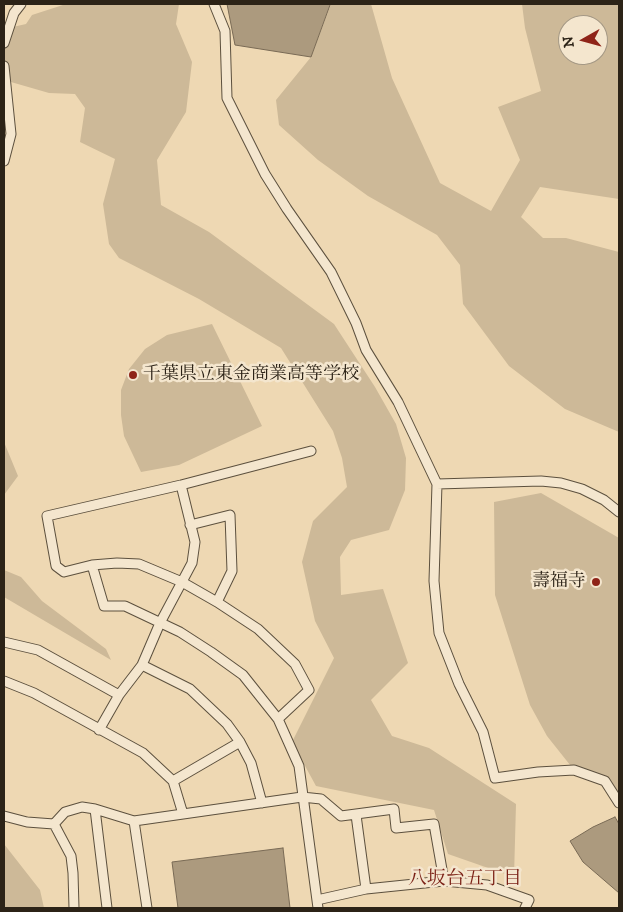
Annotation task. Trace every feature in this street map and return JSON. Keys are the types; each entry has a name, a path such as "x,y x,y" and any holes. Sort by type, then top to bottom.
{"street":[{"path":"4,43 14,13 21,4"},
{"path":"214,4 225,31 227,98 265,174 331,272 356,323 366,350 398,402 437,484 434,581 439,634 459,684 483,732 495,778 538,772 574,770 605,781 619,803"},
{"path":"4,66 11,134 4,161"},
{"path":"278,719 309,690 295,664 258,629 182,582 139,564 117,563 64,572 56,566 47,516 181,485 311,451"},
{"path":"437,484 541,481 561,483 582,489 604,500 619,512"},
{"path":"99,730 119,695 142,665 160,623 192,563 194,542 181,485"},
{"path":"190,525 230,515 232,572 217,602"},
{"path":"92,566 104,606 125,606 180,632 243,675 278,719 299,766 318,904 366,889 444,881 487,885 529,900 525,908"},
{"path":"4,642 38,650 119,695"},
{"path":"142,665 190,689 227,724 240,742 251,763 262,803"},
{"path":"4,681 34,693 143,753 173,781 183,814"},
{"path":"173,781 240,742"},
{"path":"54,824 65,812 82,807 134,821 302,797 321,799 341,816 394,809 396,828 434,824 444,881"},
{"path":"95,809 107,908"},
{"path":"356,815 366,889"},
{"path":"4,816 27,822 54,824"},
{"path":"134,821 147,908"},
{"path":"54,824 70,856 73,874 74,908"}],"shaded area":[{"path":"66,4 179,4 176,24 192,62 186,112 157,160 161,205 209,232 334,324 375,387 396,424 406,458 405,490 389,530 351,540 340,557 341,595 383,589 408,663 371,700 392,736 429,748 516,804 514,877 448,854 434,810 316,786 292,742 334,658 315,621 302,562 313,521 347,487 342,458 333,431 281,348 199,299 119,258 109,244 103,204 115,159 80,142 85,108 75,94 49,93 4,80 4,29 26,24 32,15"},
{"path":"227,4 330,5 311,57 235,45"},
{"path":"331,4 371,4 392,78 440,183 491,211 520,160 498,107 541,91 525,28 522,4 619,4 619,199 540,187 521,217 543,238 566,238 619,252 619,432 565,409 509,366 463,304 460,265 437,235 368,196 318,160 279,125 276,100 311,57"},
{"path":"212,324 262,426 179,465 141,472 124,436 121,415 121,390 129,369 145,349 167,335"},
{"path":"4,442 18,476 4,495"},
{"path":"541,493 619,538 619,794 605,781 574,770 547,736 530,705 495,595 494,502"},
{"path":"4,570 21,577 42,601 106,649 111,660 4,597"},
{"path":"615,817 619,824 619,893 583,862 570,841 593,827"},
{"path":"4,844 40,890 44,908 4,908"},
{"path":"283,848 290,908 178,908 172,862"}],"place":[{"name":"千葉県立東金商業高等学校","path":"133,375"},
{"name":"壽福寺","path":"596,582"}],"district":[{"name":"八坂台五丁目","path":"465,880"}]}
